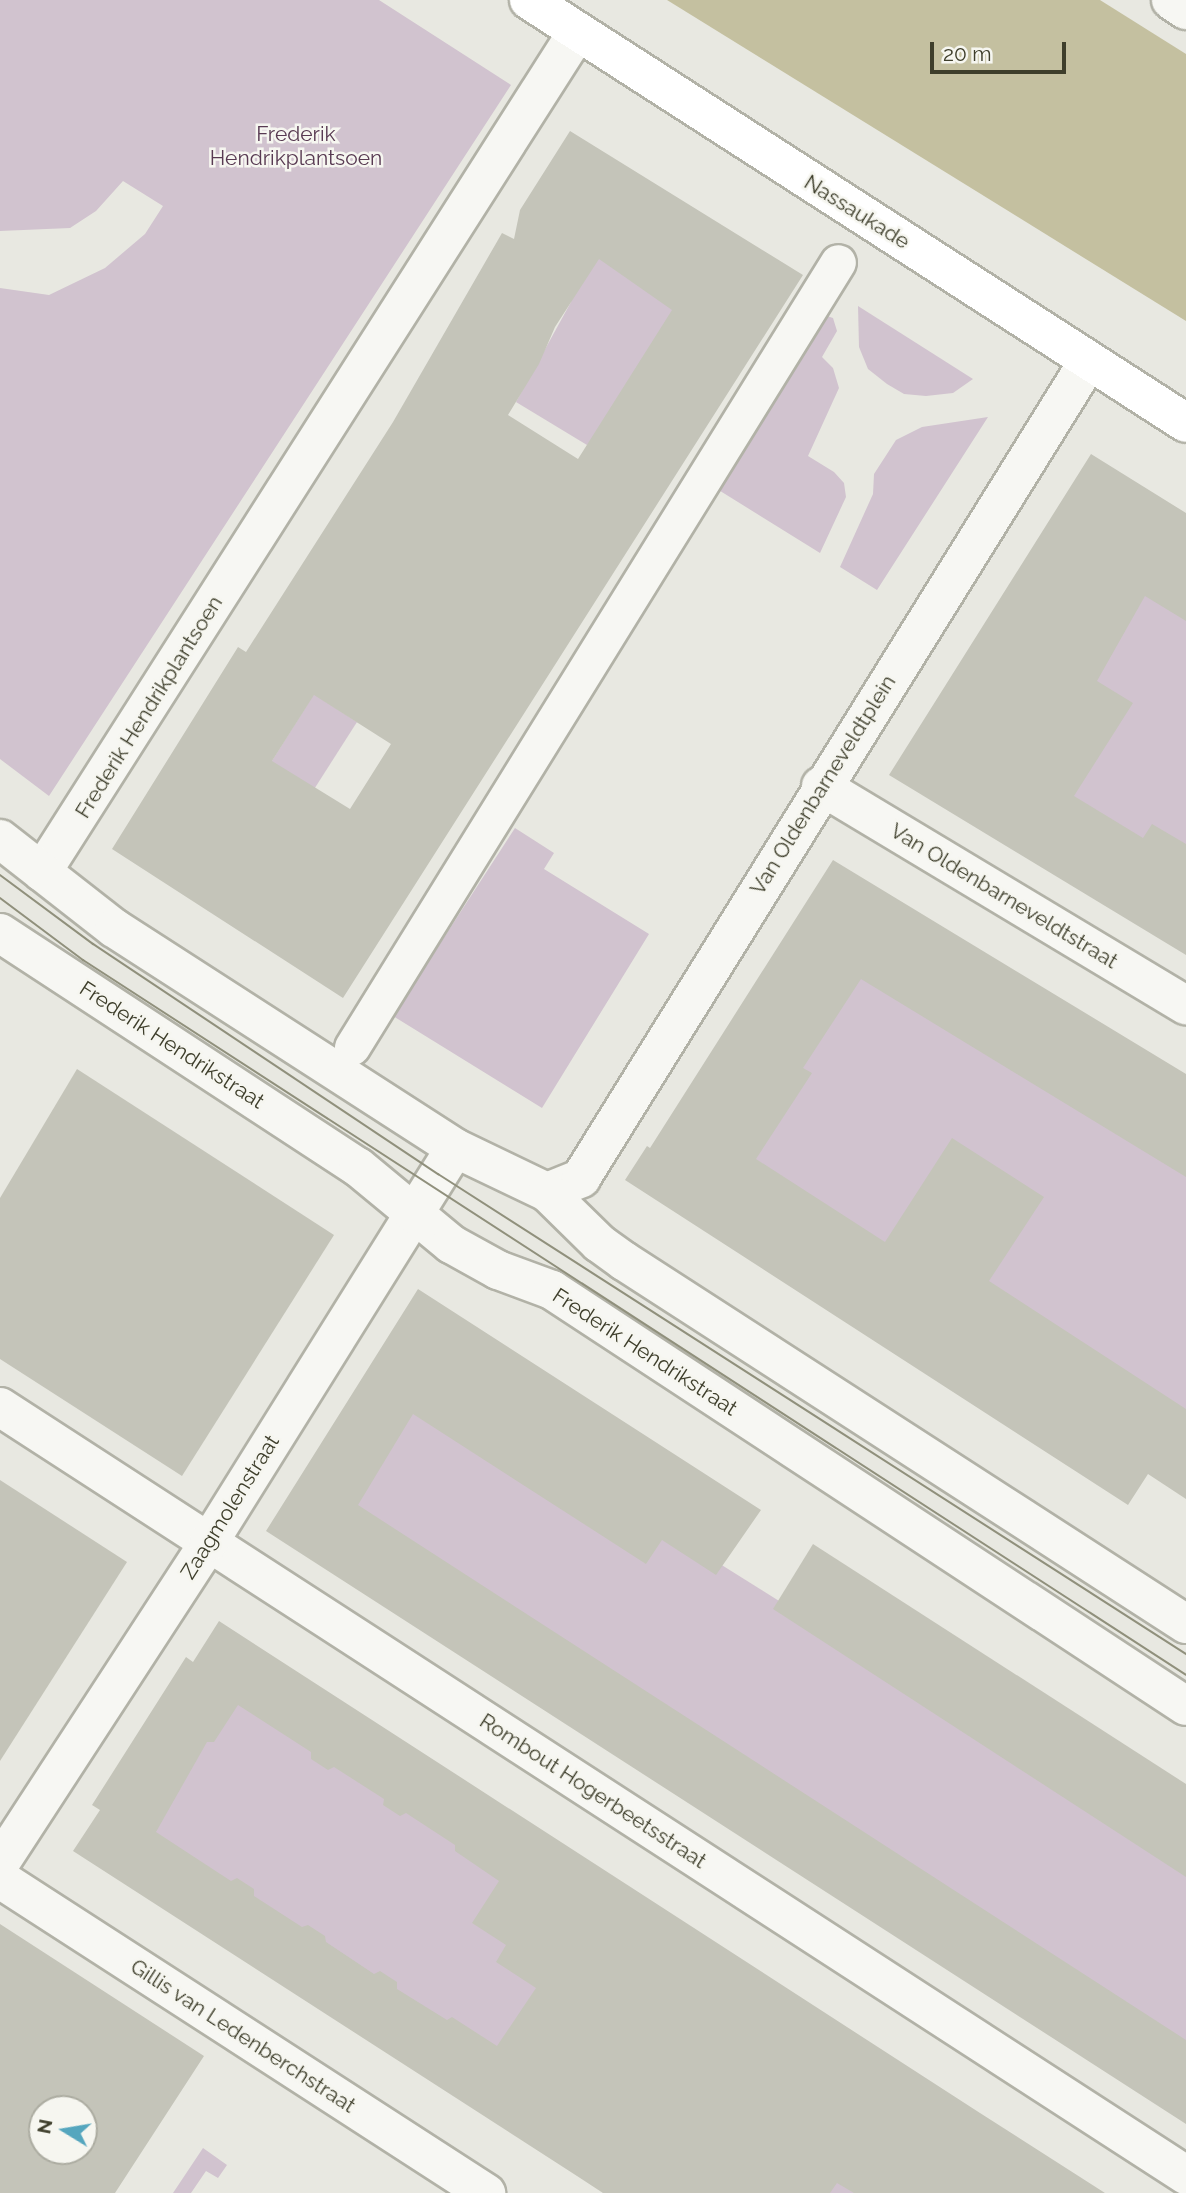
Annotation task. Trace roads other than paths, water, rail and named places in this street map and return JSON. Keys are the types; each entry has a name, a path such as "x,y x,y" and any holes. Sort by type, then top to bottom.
{"main road":[{"name":"Nassaukade","path":"529,0 576,34 1186,423"}],"street":[{"path":"1171,0 1186,10"},
{"name":"Frederik Hendrikplantsoen","path":"42,872 576,34"},
{"path":"352,1047 838,262"},
{"name":"Van Oldenbarneveldtplein","path":"547,1192 580,1178 821,786 1088,362"},
{"name":"Van Oldenbarneveldtstraat","path":"821,786 1186,1005"},
{"path":"0,839 114,928 455,1147 547,1192 598,1243 624,1261 1186,1624"},
{"name":"Frederik Hendrikstraat","path":"0,933 358,1167 412,1215 472,1257 552,1290 1186,1706"},
{"name":"Zaagmolenstraat","path":"0,1863 209,1542 455,1147"},
{"name":"Rombout Hogerbeetsstraat","path":"0,1407 1186,2175"},
{"name":"Gillis van Ledenberchstraat","path":"0,1879 486,2193"}],"tram line":[{"path":"0,875 93,944 438,1174 1186,1654"},
{"path":"0,898 83,960 1186,1675"}]}
